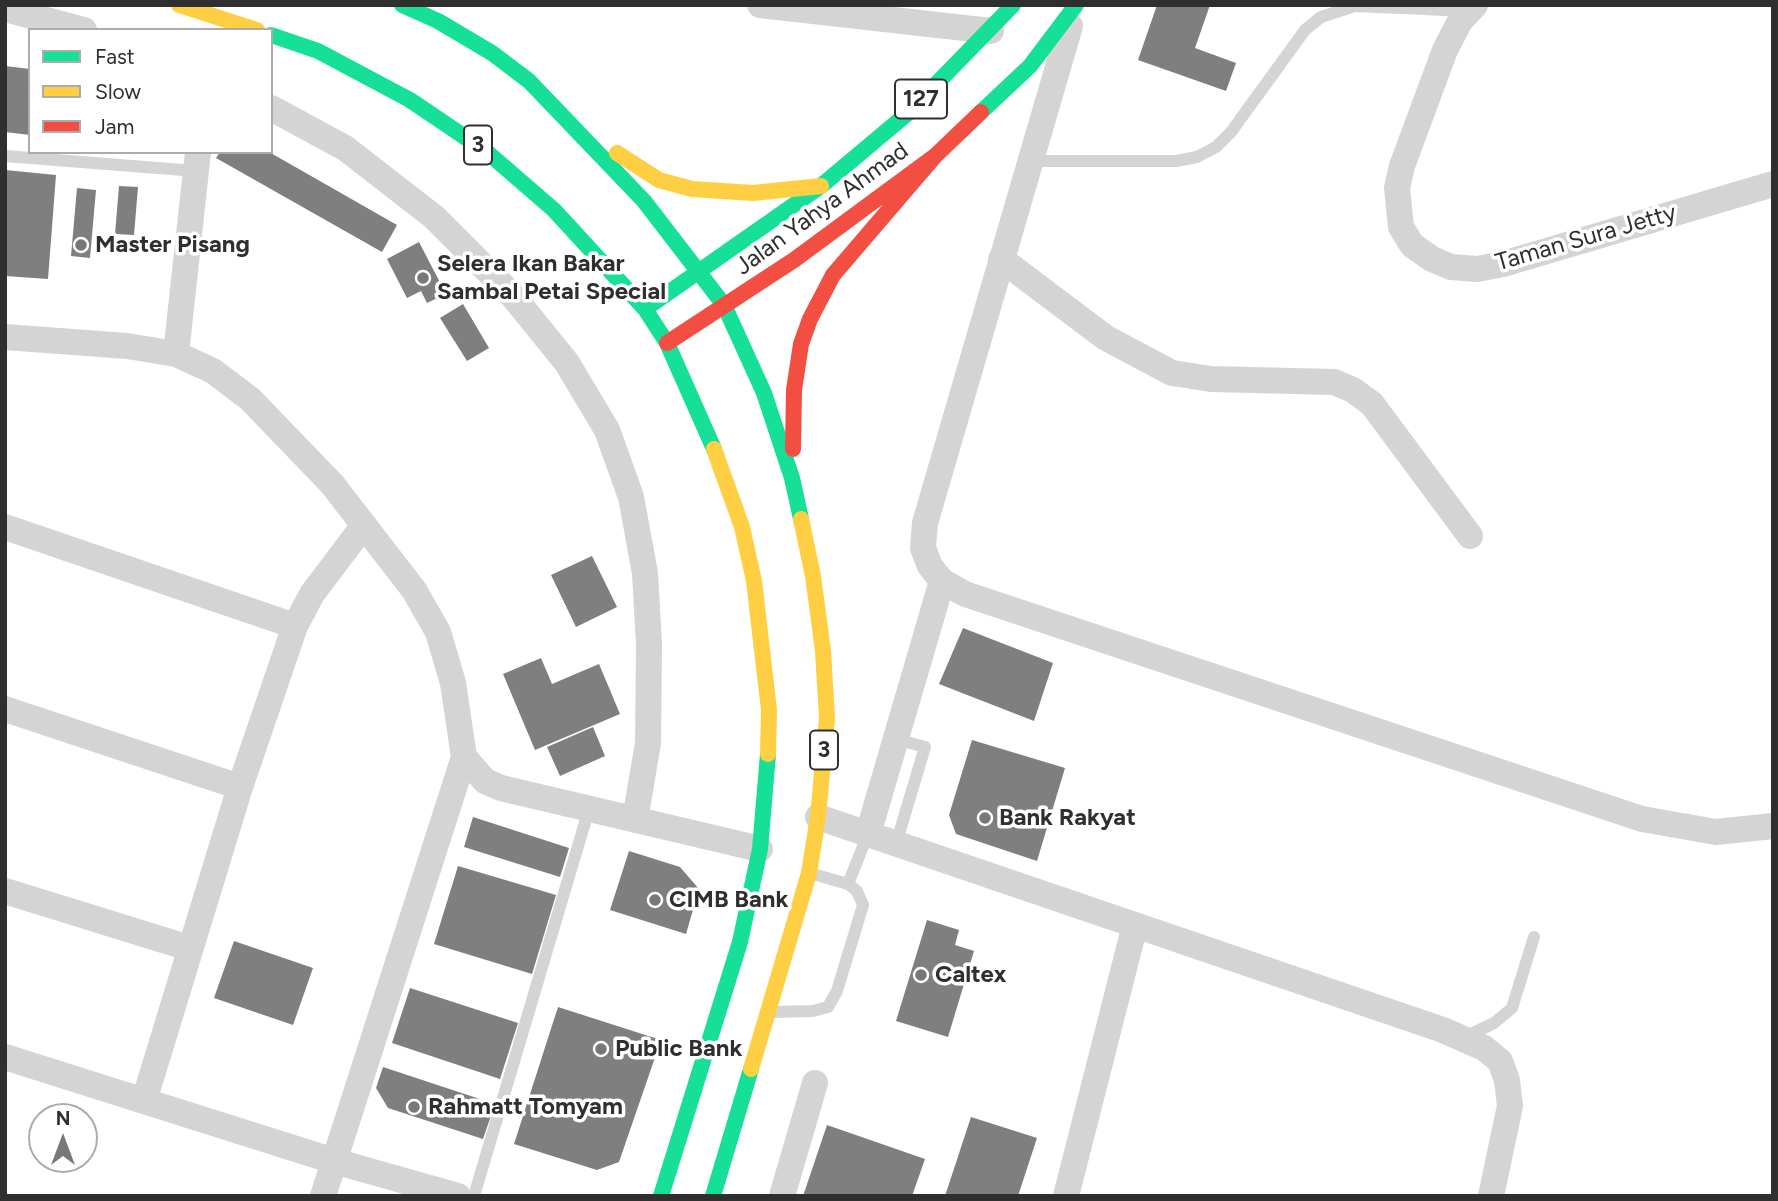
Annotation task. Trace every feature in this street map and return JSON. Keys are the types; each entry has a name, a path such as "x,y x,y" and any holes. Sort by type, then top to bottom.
{"main road":[{"path":"179,5 210,21 247,28"},
{"name":"3","path":"402,5 438,21 492,53 529,81 577,128 644,201 724,305 764,393 792,478 814,576 824,651 827,719 818,817 809,873 713,1196"},
{"name":"Jalan Yahya Ahmad","path":"645,309 821,186 908,113 1013,5"},
{"name":"Jalan Yahya Ahmad","path":"667,343 794,260 934,156 1030,66 1076,5"},
{"name":"3","path":"273,36 318,51 410,100 487,152 554,211 645,309 667,343 722,467 743,527 754,581 769,710 768,762 760,849 740,942 661,1196"},
{"path":"577,128 659,180 692,188 754,194 821,186"},
{"path":"792,478 794,390 802,344 810,319 834,275 934,156"}],"street":[{"path":"761,5 990,31"},
{"path":"1076,5 925,523 923,548 930,566 942,581 965,594 1642,819 1716,832 1773,826"},
{"name":"Taman Sura Jetty","path":"1472,8 1445,50 1402,166 1397,188 1401,227 1412,245 1432,259 1451,267 1477,269 1503,264 1773,184"},
{"path":"5,9 76,28"},
{"path":"273,109 345,148 434,217 512,295 567,363 607,430 631,497 645,573 649,644 648,743 635,820"},
{"path":"176,354 197,162"},
{"path":"1000,259 1106,338 1172,373 1211,379 1334,382 1353,390 1372,404 1470,537"},
{"path":"5,337 127,346 176,354 213,372 250,399 332,484 414,590 438,632 453,683 464,757 323,1196"},
{"path":"144,1101 240,787 295,626 312,594 364,525"},
{"path":"5,527 295,626"},
{"path":"868,834 942,581"},
{"path":"5,709 240,787"},
{"path":"464,757 485,781 501,788 760,849"},
{"path":"818,817 1462,1038 1484,1048 1500,1061 1507,1080 1510,1106 1491,1196"},
{"path":"5,891 189,948"},
{"path":"1066,1196 1135,925"},
{"path":"5,1057 334,1161 458,1196"},
{"path":"782,1196 816,1083"}],"lane":[{"path":"1030,161 1176,161 1197,157 1216,147 1231,132 1305,30 1321,16 1355,6 1472,8"},
{"path":"5,156 197,162"},
{"path":"895,739 925,747 896,844"},
{"path":"474,1196 589,809"},
{"path":"848,884 868,834"},
{"path":"769,1012 813,1011 828,1007 838,991 863,905 856,891 848,884 809,873"},
{"path":"1462,1038 1494,1023 1512,1008 1534,937"}],"building":[{"path":"1157,5 1210,5 1195,48 1236,63 1226,91 1138,60"},
{"path":"5,66 28,69 28,135 5,132"},
{"path":"219,154 273,154 397,225 382,252 216,158"},
{"path":"5,170 56,175 48,279 5,276"},
{"path":"119,186 138,187 134,235 115,234"},
{"path":"77,188 96,190 90,258 71,256"},
{"path":"419,242 446,294 427,303 421,291 407,298 387,259"},
{"path":"463,304 489,348 467,361 440,318"},
{"path":"592,556 617,607 576,627 551,575"},
{"path":"963,628 1053,663 1034,721 939,684"},
{"path":"541,658 552,684 599,664 620,714 535,750 503,674"},
{"path":"593,727 605,756 560,776 547,747"},
{"path":"972,740 1065,768 1037,861 956,834 949,815"},
{"path":"473,817 569,848 560,877 464,847"},
{"name":"CIMB Bank","path":"629,851 680,867 699,889 686,934 610,910"},
{"path":"458,866 556,895 532,974 434,944"},
{"path":"927,920 959,930 955,945 974,951 948,1037 896,1021"},
{"path":"234,941 313,968 293,1025 214,998"},
{"path":"410,988 518,1023 500,1079 392,1043"},
{"path":"558,1007 661,1040 619,1162 597,1170 514,1144"},
{"path":"383,1067 495,1104 483,1139 388,1108 376,1088"},
{"path":"971,1117 1037,1138 1018,1196 945,1196"},
{"path":"827,1125 925,1159 912,1196 803,1196"}],"traffic: fast":[{"path":"402,5 438,21 492,53 529,81 644,201 724,305 764,393 792,478 801,519"},
{"path":"645,309 821,186 908,113 1013,5"},
{"path":"981,112 1030,66 1076,5"},
{"path":"273,36 318,51 410,100 487,152 554,210 645,309 667,343 714,449"},
{"path":"661,1196 740,942 760,849 768,754"},
{"path":"713,1196 751,1069"}],"traffic: slow":[{"path":"179,5 251,28"},
{"path":"617,153 659,180 692,189 753,193 821,186"},
{"path":"714,449 742,527 754,581 769,710 768,754"},
{"path":"751,1069 809,873 818,817 827,718 823,651 813,576 801,519"}],"traffic: jam":[{"path":"667,343 794,260 935,156 981,112"},
{"path":"793,449 794,390 801,344 810,319 833,275 935,156"}],"place":[{"name":"Master Pisang","path":"81,245"},
{"name":"Selera Ikan Bakar Sambal Petai Special","path":"423,278"},
{"name":"Bank Rakyat","path":"985,818"},
{"name":"CIMB Bank","path":"655,900"},
{"name":"Caltex","path":"921,975"},
{"name":"Public Bank","path":"601,1049"},
{"name":"Rahmatt Tomyam","path":"414,1107"}]}
